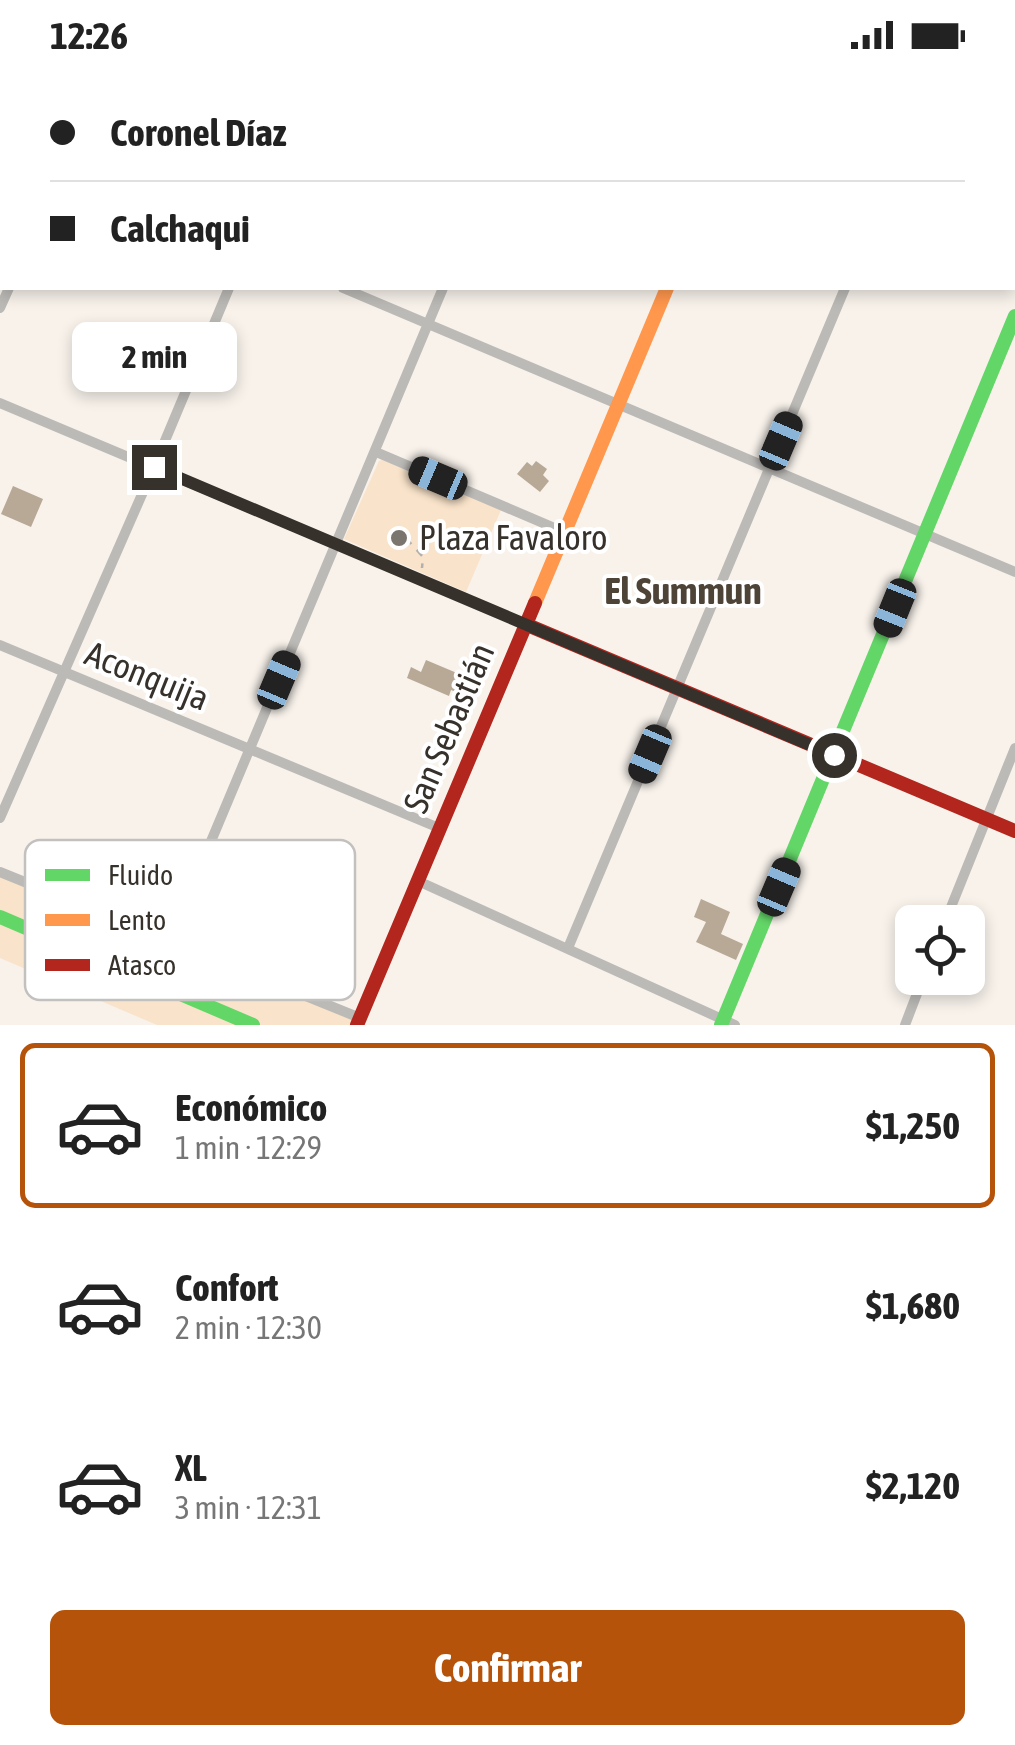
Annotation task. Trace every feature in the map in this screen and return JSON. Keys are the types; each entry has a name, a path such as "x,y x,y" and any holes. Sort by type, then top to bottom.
{"street":[{"path":"0,818 228,290"},
{"path":"348,290 1015,572"},
{"path":"212,840 442,290"},
{"name":"San Sebastián","path":"358,1022 666,290"},
{"path":"568,948 844,290"},
{"path":"418,881 727,1023 1015,316"},
{"path":"0,403 1015,831"},
{"path":"376,452 564,532"},
{"name":"Aconquija","path":"0,645 440,828"},
{"path":"952,905 1015,748"},
{"path":"0,872 25,882"},
{"path":"0,917 25,928"},
{"path":"905,1025 916,995"},
{"path":"194,1000 253,1025"},
{"path":"307,1000 358,1022"}],"path":[{"path":"406,538 423,557 424,564 416,578"}],"shaded area":[{"name":"Plaza Favaloro","path":"382,460 501,510 466,592 344,539"},
{"path":"0,872 25,882 25,969 0,958"},
{"path":"98,1000 313,1000 360,1019 357,1025 157,1025"}],"building":[{"path":"536,461 547,469 543,475 549,481 540,492 517,474 527,462 532,466"},
{"path":"13,486 43,499 31,527 1,514"},
{"path":"426,660 477,678 469,697 451,690 449,696 407,678 411,667 421,672"},
{"path":"701,899 730,912 721,934 743,944 736,960 696,942 706,922 694,917"}],"traffic: fast":[{"path":"721,1025 1015,316"},
{"path":"0,917 25,928"},
{"path":"194,1000 253,1025"}],"traffic: slow":[{"path":"535,603 666,290"}],"traffic: jam":[{"path":"357,1025 535,603"},
{"path":"525,624 1015,831"}],"place":[{"name":"Plaza Favaloro","path":"399,538"}],"district":[{"name":"El Summun","path":"683,591"}],"route":[{"path":"154,467 834,755"}]}
